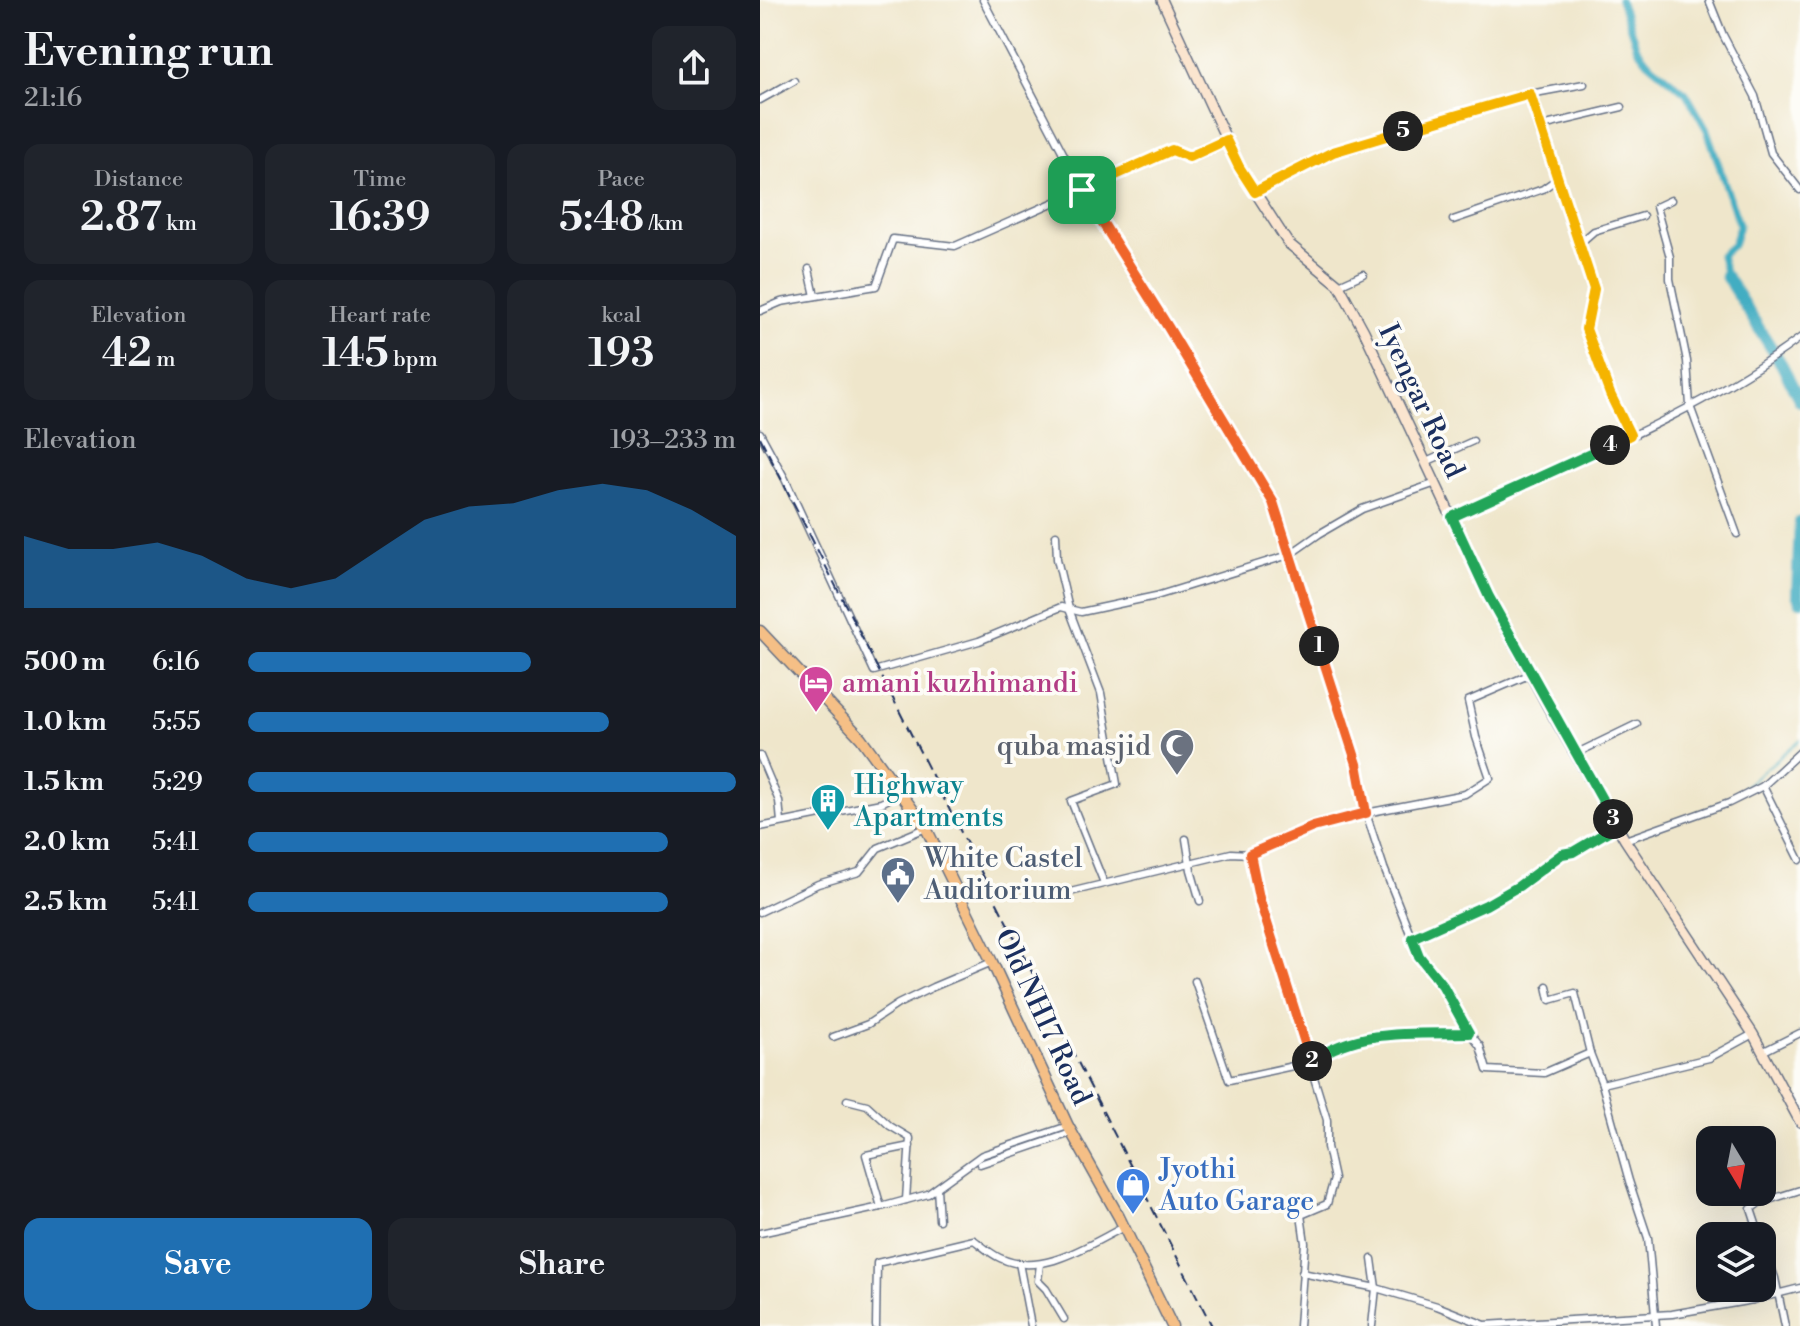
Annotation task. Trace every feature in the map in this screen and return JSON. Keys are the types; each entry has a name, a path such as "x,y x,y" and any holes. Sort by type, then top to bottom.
{"main road":[{"name":"Iyengar Road","path":"1162,0 1239,167 1288,243 1339,285 1364,331 1489,597 1575,754 1625,840 1753,1034 1800,1122"},
{"name":"Old NH17 Road","path":"760,631 861,738 926,828 1070,1130 1124,1227 1172,1326"}],"street":[{"path":"983,0 1082,190 1273,502 1357,764 1366,813 1419,956 1443,986 1469,1033 1480,1046 1487,1070 1544,1073 1590,1053"},
{"path":"1709,0 1723,35 1755,96 1771,153 1800,190"},
{"path":"760,100 794,81"},
{"path":"1255,192 1333,152 1530,94 1584,84"},
{"path":"1530,94 1594,289 1586,329 1610,394 1630,435"},
{"path":"1542,126 1622,107"},
{"path":"760,311 781,302 876,286 893,239 955,246 1172,150 1189,157 1226,140"},
{"path":"1453,220 1543,189 1557,179"},
{"path":"1671,200 1656,207 1670,257 1670,279 1687,361 1690,406 1737,534"},
{"path":"1579,244 1594,231 1643,216"},
{"path":"809,269 815,296"},
{"path":"1339,285 1363,274"},
{"path":"1452,517 1690,406 1765,365 1800,338"},
{"path":"760,433 785,479 874,671 979,641 1061,607 1081,612 1156,596 1289,555 1362,509 1436,483"},
{"path":"1426,462 1473,441"},
{"path":"1056,535 1057,559 1069,609 1101,693 1117,784 1071,801 1104,883"},
{"path":"1062,894 1231,853 1250,854 1313,827 1366,813 1465,794 1490,778 1468,701 1531,674"},
{"path":"1575,754 1637,724"},
{"path":"1625,840 1729,803 1763,786 1800,752"},
{"path":"760,756 779,801 781,822"},
{"path":"1763,786 1800,860"},
{"path":"760,827 881,803 901,793"},
{"path":"1412,938 1486,905 1519,886 1562,854 1573,852 1617,826"},
{"path":"760,912 818,884 859,872 878,848 926,828"},
{"path":"1186,839 1200,901"},
{"path":"1250,854 1259,898 1327,1120 1327,1147 1334,1179 1327,1204 1301,1215 1304,1251 1299,1326"},
{"path":"833,1037 868,1024 907,1000 992,962"},
{"path":"1195,981 1229,1080 1311,1062 1328,1050 1378,1036 1469,1033"},
{"path":"1547,986 1550,1000 1575,993 1590,1053 1648,1238 1656,1326"},
{"path":"1762,1052 1800,1033"},
{"path":"1602,1084 1709,1058 1753,1034"},
{"path":"847,1100 867,1105 890,1126 910,1138 906,1200"},
{"path":"980,1164 1070,1130"},
{"path":"760,1233 928,1194 982,1155 1070,1130"},
{"path":"881,1207 866,1155 910,1146"},
{"path":"937,1188 939,1220"},
{"path":"1755,1222 1751,1209 1759,1203 1800,1190"},
{"path":"876,1326 877,1263 974,1240 999,1258 1040,1264 1071,1254 1124,1227"},
{"path":"1372,1259 1376,1288 1372,1326"},
{"path":"1019,1263 1031,1326"},
{"path":"1040,1264 1038,1281 1064,1319"},
{"path":"1302,1273 1376,1288 1437,1306 1483,1326 1657,1315 1740,1302"},
{"path":"1776,1285 1785,1326"},
{"path":"1776,1295 1800,1288"}],"waterway":[{"path":"1620,0 1637,48 1648,62 1686,93 1707,130 1739,225 1733,245 1721,255 1726,276"},
{"path":"1726,276 1782,365 1800,401"},
{"path":"1800,522 1797,594 1800,601"},
{"path":"1744,787 1800,740"}],"railway":[{"path":"760,437 1212,1326"}],"place":[{"name":"amani kuzhimandi","path":"816,714"},
{"name":"quba masjid","path":"1177,777"},
{"name":"Highway Apartments","path":"828,832"},
{"name":"White Castel Auditorium","path":"898,905"},
{"name":"Jyothi Auto Garage","path":"1133,1216"}],"route":[{"path":"1530,94 1594,289 1586,329 1610,394 1630,435 1452,517 1489,597 1617,826 1573,852 1562,854 1519,886 1486,905 1412,938 1419,956 1443,986 1469,1033 1378,1036 1328,1050 1311,1062 1259,898 1250,854 1313,827 1366,813 1357,764 1273,502 1082,190 1172,150 1189,157 1226,140 1255,192 1333,152 1530,94"}]}
